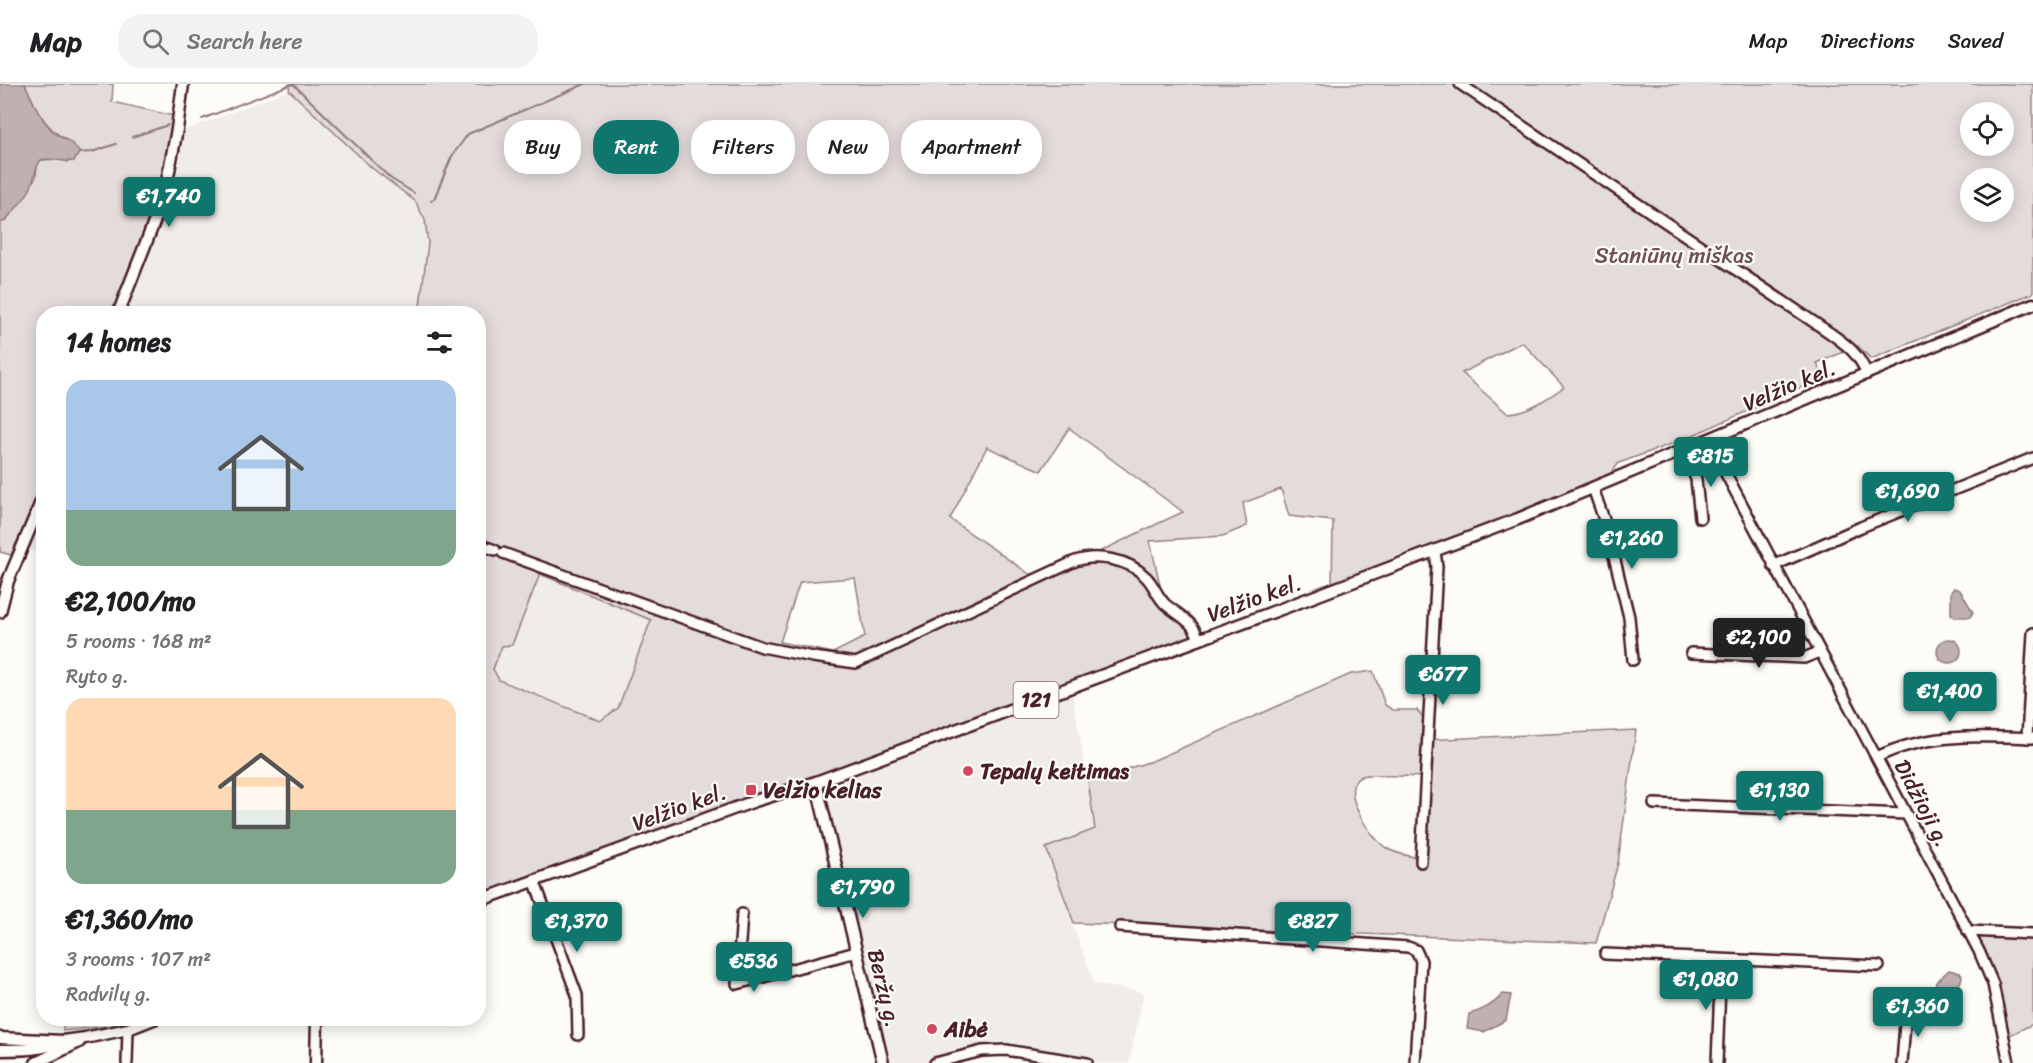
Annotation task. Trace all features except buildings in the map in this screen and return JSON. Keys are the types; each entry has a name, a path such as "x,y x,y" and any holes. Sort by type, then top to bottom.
{"main road":[{"path":"121,306 160,211 168,183 183,84"},
{"name":"Velžio kel.","path":"486,898 755,801 816,782 1435,551 1593,488 2033,304"},
{"path":"0,612 8,581 36,515"},
{"name":"Beržų g.","path":"816,782 883,1063"},
{"path":"0,1038 63,1041 136,1026"},
{"path":"316,1063 317,1026"},
{"path":"36,1063 85,1038"},
{"path":"0,1050 32,1050 63,1041"}],"street":[{"path":"1460,84 1830,333 1855,352 1862,360 1867,374"},
{"name":"Didžioji g.","path":"1708,440 1968,931 1993,984 2009,1063"},
{"path":"1684,450 1696,479 1701,518"},
{"path":"1773,566 1861,527 2033,458"},
{"path":"1593,488 1607,528 1629,617 1633,660"},
{"path":"486,547 762,647 856,663 1073,562 1090,557 1100,558 1125,564 1145,576 1160,599 1191,623 1199,640"},
{"path":"1421,862 1437,567 1435,551"},
{"path":"1877,757 1895,748 1935,739 1953,737 2030,738 2033,633"},
{"path":"1691,653 1804,658 1819,652"},
{"path":"1654,804 1906,814"},
{"path":"534,880 577,995 578,1035"},
{"path":"742,914 737,984 856,952"},
{"path":"1120,927 1408,947 1416,950 1421,961 1415,1063"},
{"path":"1968,931 2033,934"},
{"path":"1605,954 1879,966"},
{"path":"1717,1063 1721,960"},
{"path":"1902,1063 1906,1010"},
{"path":"127,1063 128,1029"},
{"path":"935,1063 982,1051 1006,1050 1088,1063"}],"shaded area":[{"path":"0,84 25,84 36,108 47,124 54,132 74,145 79,153 74,161 41,160 27,195 5,221 0,223"},
{"path":"289,90 372,168 415,201 425,220 428,243 420,306 129,306 169,204 185,130"},
{"path":"36,517 36,552 26,548"},
{"path":"539,574 651,620 618,708 600,721 499,680 493,669 502,646 512,645"},
{"path":"1954,588 1960,590 1973,612 1970,617 1955,617 1951,614 1951,592"},
{"path":"1949,639 1957,643 1961,651 1957,659 1949,663 1941,659 1937,651 1941,643"},
{"path":"1072,692 1096,829 1046,848 1094,984 1144,992 1129,1063 1071,1063 980,1049 924,1063 890,1063 860,968 816,782"},
{"path":"1949,970 1960,973 1962,976 1960,984 1951,991 1939,992 1935,989 1936,982"},
{"path":"1503,994 1511,995 1506,1020 1484,1032 1467,1029 1469,1014 1488,1007"}],"green space":[{"path":"25,84 113,84 112,102 179,117 168,183 121,306 36,306 36,507 11,555 0,552 0,223 5,221 36,177 37,164 41,160 59,159 68,162 65,139 45,122"},
{"name":"Staniūnų miškas","path":"290,84 2033,84 2033,293 1871,359 1858,346 1817,363 1822,378 1682,440 1619,463 1602,484 1332,590 1333,521 1289,516 1281,489 1243,503 1247,526 1223,536 1150,541 1165,607 1188,623 1191,636 1199,640 486,898 486,306 420,306 428,243 425,220 415,201 372,168 289,90","holes":["1522,342 1564,387 1530,407 1507,413 1462,373","1069,428 1183,512 1038,580 950,519 987,447 1041,471","540,574 651,620 618,708 600,721 499,680 493,669 502,646 512,645","855,578 865,637 833,653 780,642 800,582"]},
{"path":"1373,671 1385,705 1393,710 1417,710 1423,717 1424,740 1636,730 1618,863 1596,943 1074,923 1046,848 1095,829 1088,781 1152,761 1351,674","holes":["1366,775 1429,777 1424,859 1388,849 1373,835 1358,811 1353,788 1356,780"]},
{"path":"1978,935 2033,937 2033,1024 2006,1037 1976,939"},
{"path":"63,1026 109,1026 63,1031"}],"waterway":[{"path":"202,119 292,84"},
{"path":"293,84 390,178 414,193"},
{"path":"431,201 434,199 452,156 468,134 585,84"},
{"path":"132,137 168,125"},
{"path":"79,153 92,152 116,144"}],"place":[{"name":"Tepalų keitimas","path":"968,771"},
{"name":"Velžio kelias","path":"751,790"},
{"name":"Aibė","path":"932,1029"}]}
